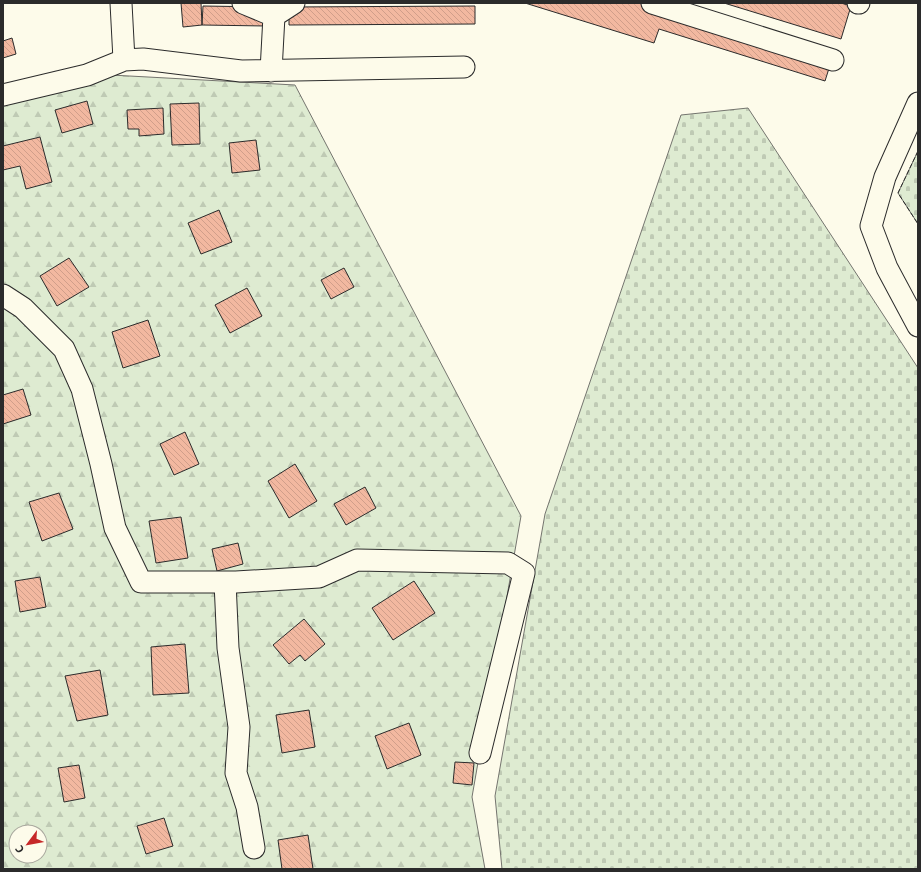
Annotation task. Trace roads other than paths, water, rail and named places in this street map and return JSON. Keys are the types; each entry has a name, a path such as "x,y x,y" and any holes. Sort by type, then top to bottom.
{"street":[{"path":"120,3 124,60"},
{"path":"244,3 274,16"},
{"path":"274,16 294,3"},
{"path":"652,3 704,11 833,60"},
{"path":"271,71 274,16"},
{"path":"3,95 87,76 124,60 143,59 241,71 464,67"},
{"path":"918,103 885,177 871,226 887,268 918,326"},
{"path":"3,295 23,308 64,349 82,389 115,528 141,582 225,582 319,577 356,560 508,562 524,573 480,753"},
{"path":"225,582 228,648 239,728 236,773 246,807 254,848"}]}
